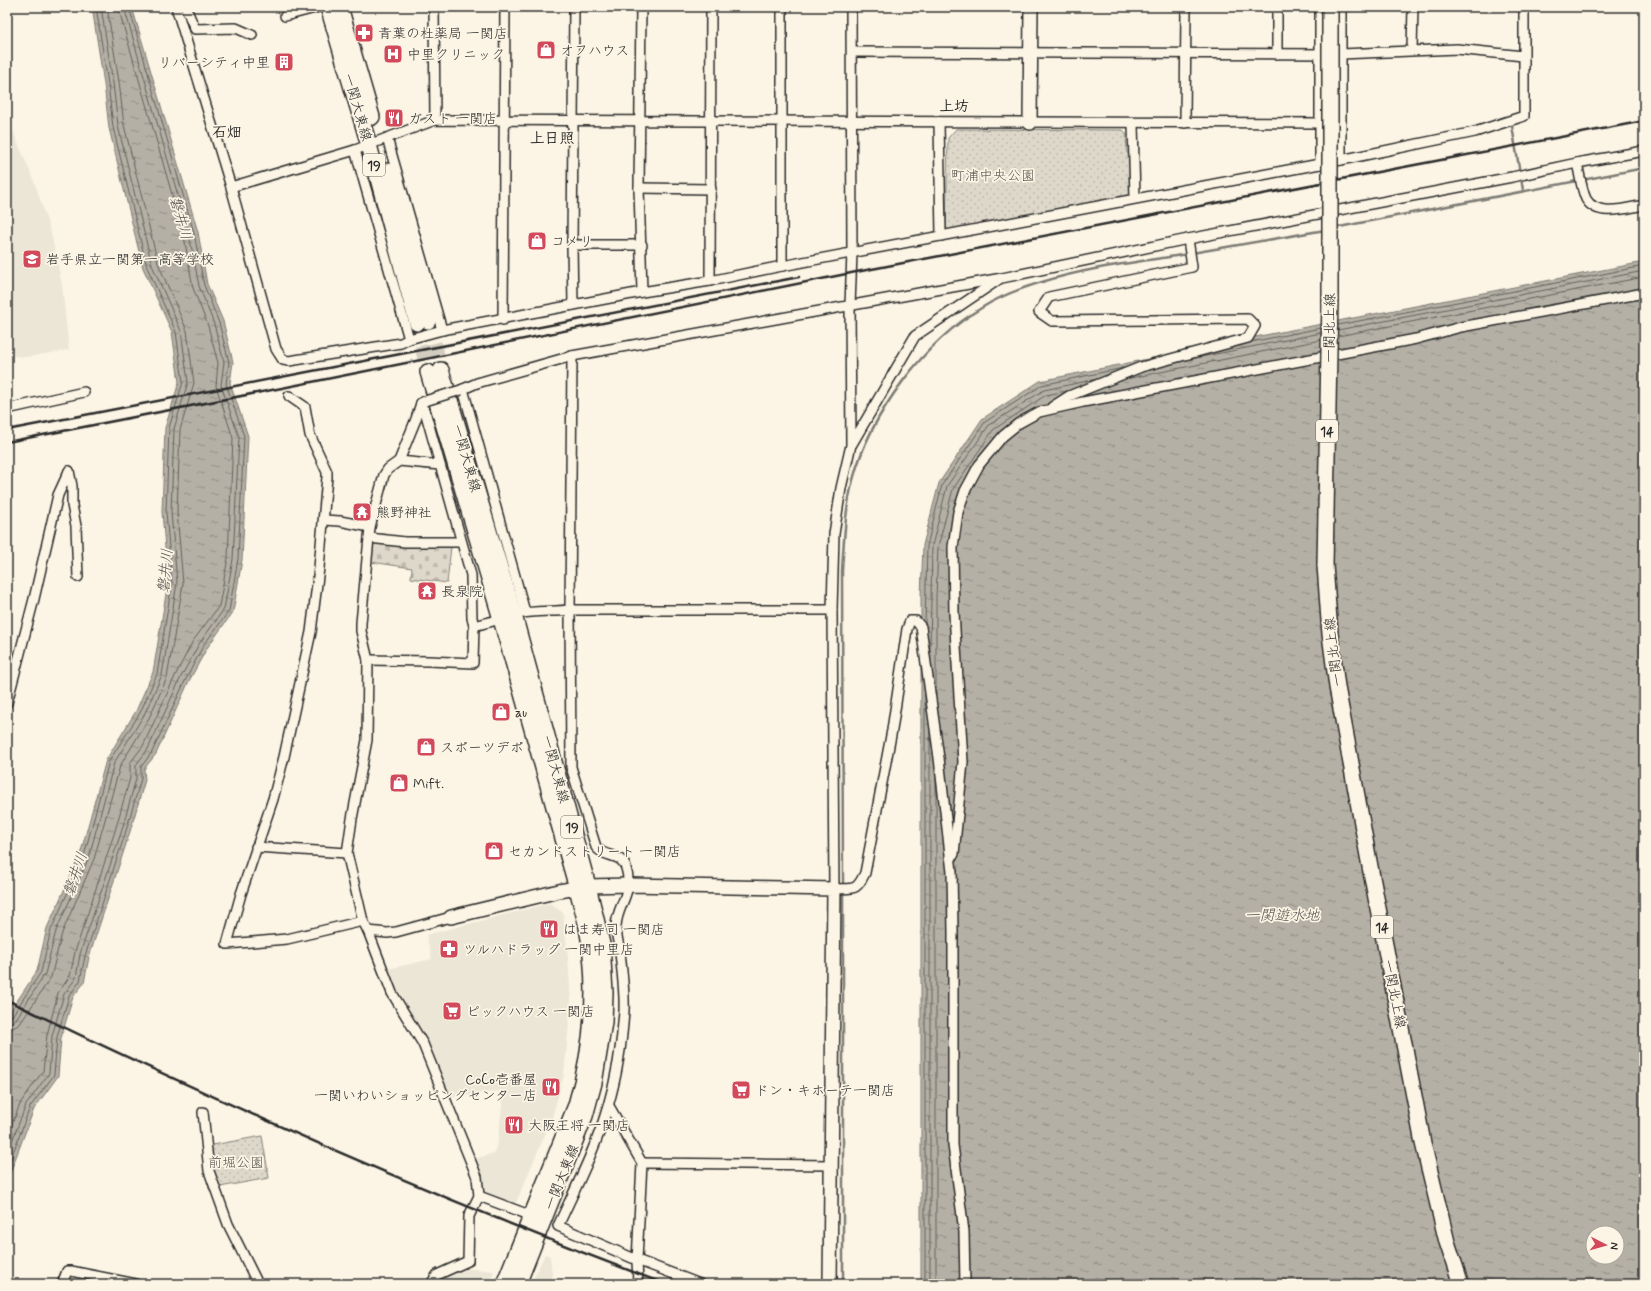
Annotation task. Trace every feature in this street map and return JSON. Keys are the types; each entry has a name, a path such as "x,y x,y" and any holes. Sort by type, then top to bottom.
{"main road":[{"name":"一関大東線","path":"328,7 373,144"},
{"name":"一関大東線","path":"340,7 373,144 423,322"},
{"name":"一関北上線","path":"1330,7 1330,298 1325,565 1330,634 1337,687 1423,1143 1447,1242 1461,1284"},
{"name":"一関大東線","path":"434,371 513,616 582,887 602,944 605,993 604,1022 601,1050 594,1083 585,1116 518,1284"},
{"name":"一関大東線","path":"504,1284 576,1105 585,1075 591,1039 592,958 586,925 582,887"}],"street":[{"path":"176,7 231,187 276,349 283,360 289,361 401,344 410,339 442,330 503,320 642,292 710,281 1135,198 1341,160 1475,132 1524,116 1524,7"},
{"path":"179,20 186,7"},
{"path":"186,7 194,28 236,28 252,35"},
{"path":"285,16 319,7"},
{"path":"434,7 435,120"},
{"path":"503,320 504,7"},
{"path":"573,305 572,245 574,7"},
{"path":"641,7 640,188 642,292"},
{"path":"710,281 712,121 711,7"},
{"path":"782,7 782,266"},
{"path":"830,1284 836,889 832,610 834,534 841,488 851,445 851,7"},
{"path":"1030,123 1031,7"},
{"path":"1185,123 1186,7"},
{"path":"1277,7 1277,54"},
{"path":"1320,7 1320,164"},
{"path":"1341,7 1341,160"},
{"path":"1412,50 1413,7"},
{"path":"852,52 1341,54 1412,50 1457,50 1523,56"},
{"path":"231,187 373,144 435,120 1320,124"},
{"path":"939,122 941,236"},
{"path":"1134,124 1135,198"},
{"path":"373,144 442,330"},
{"path":"373,144 410,339"},
{"path":"423,402 462,390 478,383 572,356 1002,278 1512,177 1578,167 1644,151"},
{"path":"1578,167 1586,198 1590,204 1602,210 1620,210 1644,205"},
{"path":"640,188 711,189"},
{"path":"1049,410 1069,396 1141,367 1248,338 1255,326 1248,319 1052,321 1039,312 1049,297 1192,267 1189,242"},
{"path":"572,245 642,245"},
{"path":"851,445 915,336 1002,278"},
{"path":"965,1284 964,1232 953,1145 952,872 963,762 954,613 953,547 958,512 965,491 979,465 1003,436 1019,423 1039,412 1416,339 1461,327 1644,293"},
{"path":"572,356 570,610 571,767 596,847 601,853 619,858 623,861 626,868 628,885 626,897 617,918 616,928 623,978 624,1010 617,1064 609,1106 596,1142 558,1226 637,1260 700,1284"},
{"path":"462,390 513,616"},
{"path":"7,409 84,392"},
{"path":"289,396 305,407 310,435 326,472 327,489 318,582 304,666 284,757 273,799 256,847 227,944 287,939 363,921"},
{"path":"423,402 399,461 385,472 370,527 360,623 368,660 367,740 347,853 363,921 392,993 423,1044 476,1171 479,1196 469,1216 468,1261 437,1275 431,1284"},
{"path":"368,660 430,660 473,664 474,626 472,618 471,575 423,402"},
{"path":"399,461 440,465"},
{"path":"7,702 34,599 58,496 69,471 72,486 72,505 76,526 78,577"},
{"path":"324,520 340,521 370,527"},
{"path":"369,538 405,542 461,542"},
{"path":"474,626 513,616 570,610 832,610"},
{"path":"368,931 387,933 396,932 451,917 559,891 582,887 628,885 852,889 859,886 866,873 892,730 907,629 910,621 916,621 921,627 939,758 952,872"},
{"path":"256,847 347,853"},
{"path":"609,1106 642,1163 637,1260 638,1284"},
{"path":"203,1112 209,1170 228,1224 258,1284"},
{"path":"642,1163 832,1166"},
{"path":"479,1196 532,1216"},
{"path":"62,1284 67,1271 71,1271 136,1284"}],"shaded area":[{"name":"岩手県立一関第一高等学校","path":"7,117 34,181 51,233 62,285 69,350 27,357 13,356 11,344 7,344"},
{"path":"550,903 563,913 568,958 571,1002 564,1075 552,1118 515,1205 482,1192 481,1176 475,1159 494,1153 498,1141 502,1106 501,1091 448,1098 398,996 388,969 432,959 426,935"},
{"path":"545,1254 550,1256 553,1284 531,1284"},
{"path":"464,1268 494,1271 489,1284 435,1284 440,1276"}],"green space":[{"name":"町浦中央公園","path":"956,129 1123,130 1126,133 1127,153 1130,153 1130,195 946,231 948,138"},
{"path":"374,543 405,546 451,547 447,583 411,578 412,568 371,562"},
{"name":"前堀公園","path":"262,1136 269,1178 209,1189 202,1147"}],"water":[{"name":"磐井川","path":"92,7 132,7 198,232 207,284 223,321 233,362 230,383 248,436 242,560 233,612 207,648 189,681 156,754 144,769 145,780 129,835 89,957 84,983 73,997 61,1038 58,1076 34,1109 7,1181 7,1016 37,971 47,928 80,855 106,760 136,711 153,672 168,582 162,512 165,428 179,382 172,332 143,268 109,128"},
{"name":"一関遊水地","path":"1644,262 1644,1284 921,1284 921,596 923,545 939,483 982,419 1040,381 1265,335"}],"waterway":[{"path":"1512,126 1520,173"},
{"path":"1334,228 1644,168"},
{"path":"1521,178 1523,190"},
{"path":"1192,253 1325,230"},
{"path":"843,887 843,548 850,491 861,455 872,430 886,405 920,360 961,322 990,303 1034,284 1078,272 1188,254"},
{"path":"843,892 843,1284"}],"tunnel":[{"path":"428,321 441,370"},
{"path":"417,323 428,372"}],"railway":[{"path":"7,442 851,273 1644,121"},
{"path":"7,430 799,277"},
{"path":"7,1000 88,1039 333,1150 498,1219 665,1284"}],"place":[{"name":"青葉の杜薬局 一関店","path":"364,33"},
{"name":"オフハウス","path":"546,50"},
{"name":"中里クリニック","path":"393,54"},
{"name":"リバーシティ中里","path":"284,62"},
{"name":"ガスト 一関店","path":"394,118"},
{"name":"コメリ","path":"537,241"},
{"name":"岩手県立一関第一高等学校","path":"32,259"},
{"name":"熊野神社","path":"362,512"},
{"name":"長泉院","path":"427,591"},
{"name":"au","path":"501,712"},
{"name":"スポーツデポ","path":"426,747"},
{"name":"Mift.","path":"399,783"},
{"name":"セカンドストリート 一関店","path":"494,851"},
{"name":"はま寿司 一関店","path":"549,929"},
{"name":"ツルハドラッグ 一関中里店","path":"449,949"},
{"name":"ピックハウス 一関店","path":"452,1011"},
{"name":"CoCo壱番屋 一関いわいショッピングセンター店","path":"551,1087"},
{"name":"ドン・キホーテ一関店","path":"741,1090"},
{"name":"大阪王将 一関店","path":"514,1125"}],"district":[{"name":"上坊","path":"954,106"},
{"name":"石畑","path":"227,132"},
{"name":"上日照","path":"552,138"}]}
